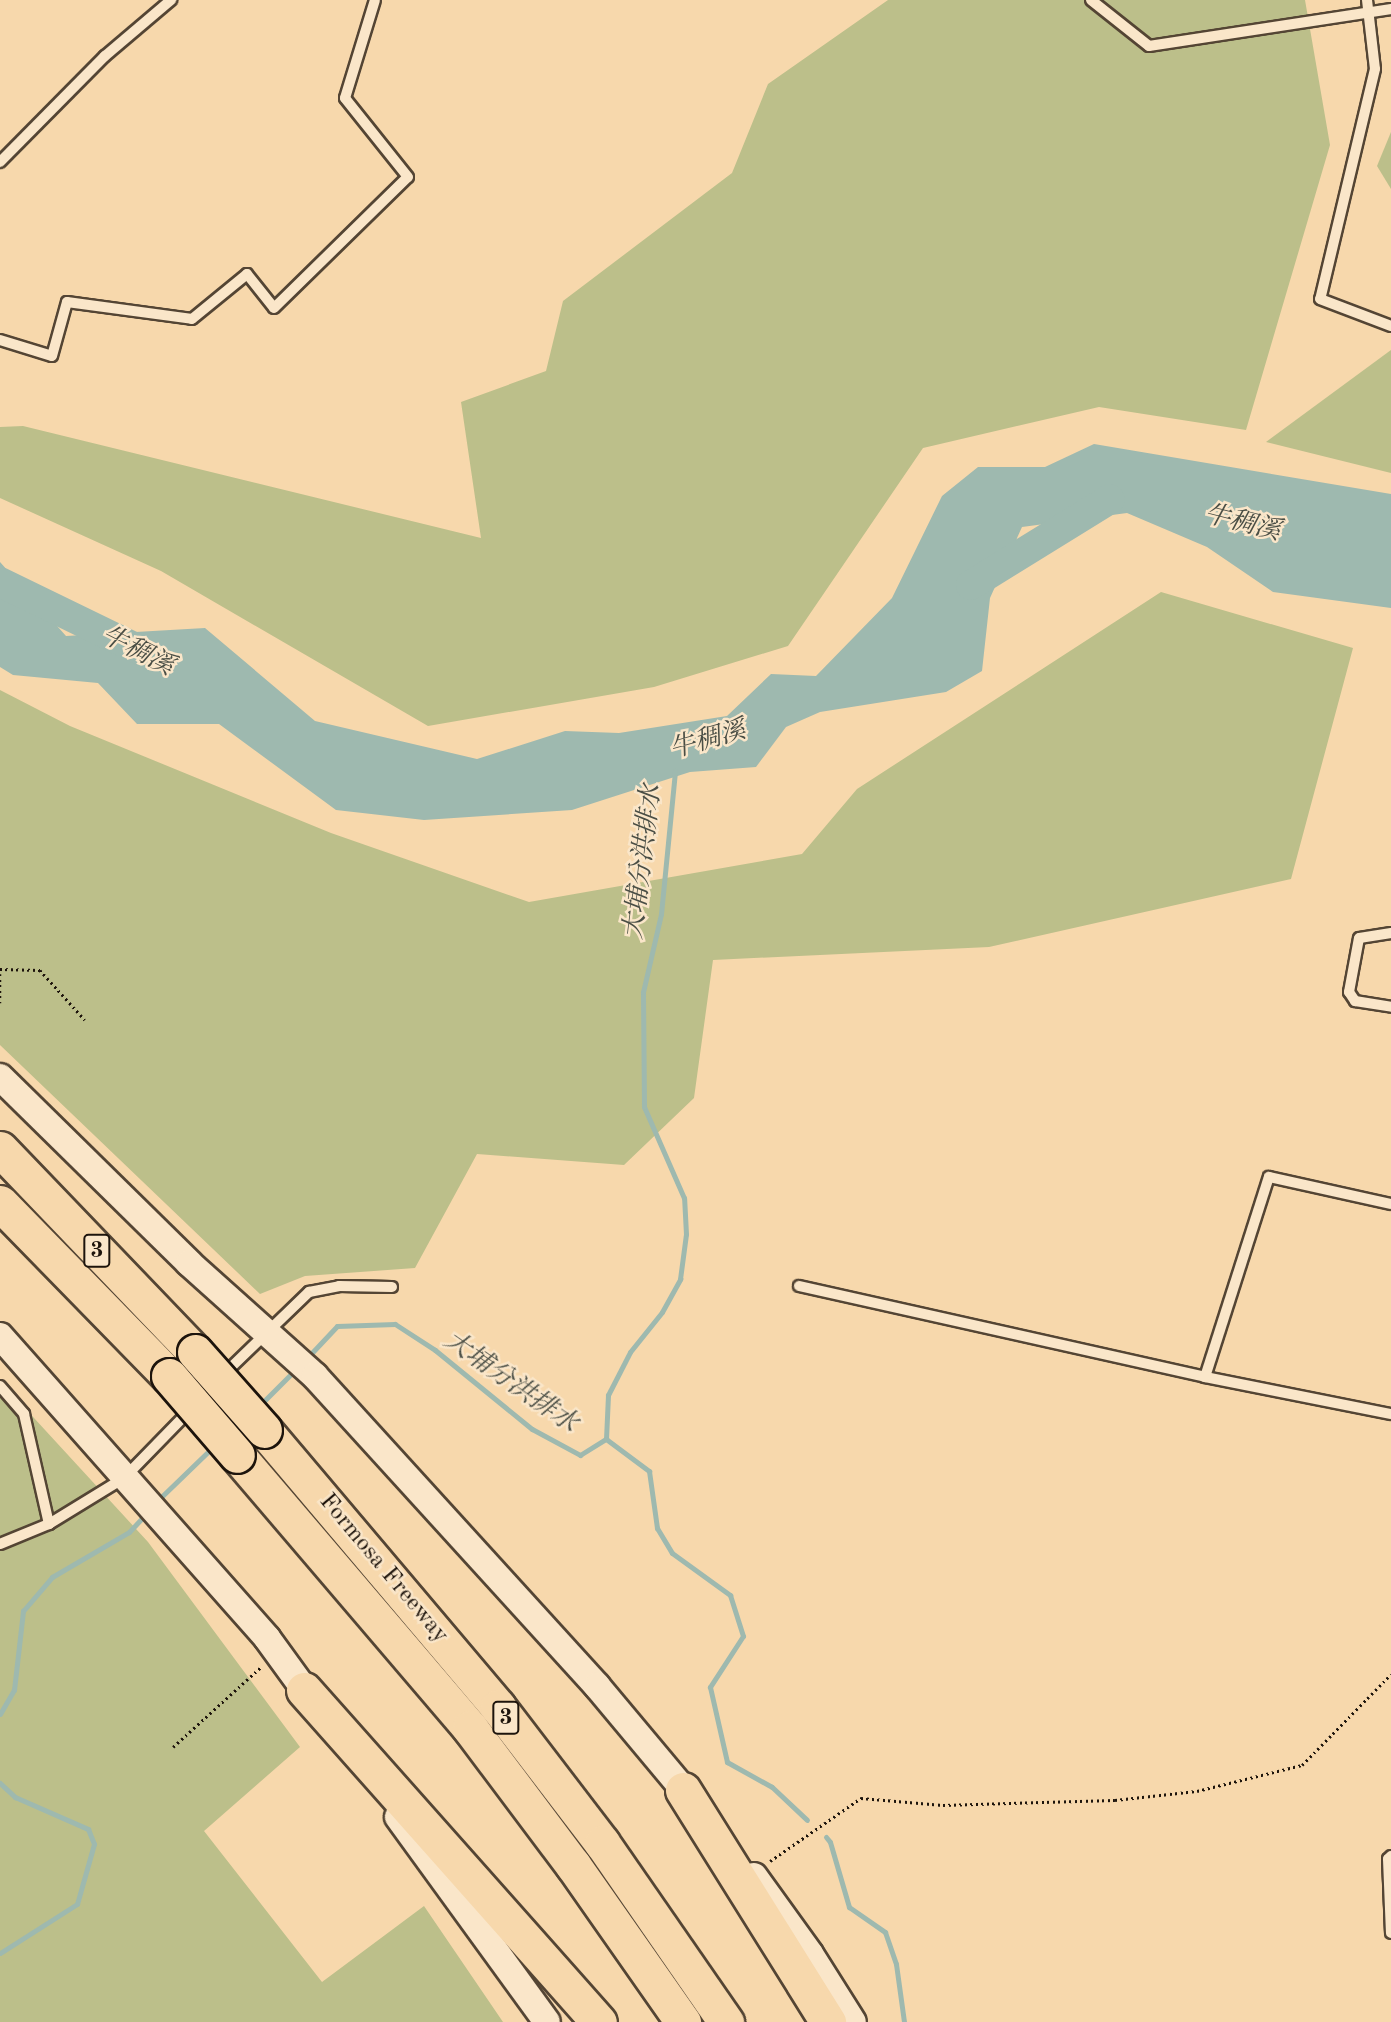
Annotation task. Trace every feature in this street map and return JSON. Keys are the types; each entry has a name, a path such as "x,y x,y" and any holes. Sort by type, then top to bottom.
{"highway":[{"name":"Formosa Freeway","path":"0,1149 195,1352 498,1707 602,1843 726,2022"},
{"name":"Formosa Freeway","path":"0,1203 169,1376 470,1728 573,1865 683,2022"},
{"path":"304,1690 499,1906 599,2022"},
{"path":"682,1790 828,2022"}],"street":[{"path":"0,1077 189,1264 316,1376 597,1686 682,1790 728,1839 810,1954 853,2022"},
{"path":"0,1336 277,1652 547,2022"}],"lane":[{"path":"0,162 105,56 171,0"},
{"path":"0,340 52,356 67,302 192,319 247,274 274,308 408,177 345,97 375,0"},
{"path":"1091,0 1149,46 1391,9"},
{"path":"1367,0 1375,69 1320,299 1391,326"},
{"path":"1391,933 1359,938 1349,992 1355,1001 1391,1007"},
{"path":"1205,1377 1269,1177 1391,1204"},
{"path":"209,1390 266,1331 309,1292 338,1286 392,1287"},
{"path":"799,1286 1205,1377 1391,1414"},
{"path":"0,1386 24,1414 49,1524"},
{"path":"0,1544 49,1524 124,1478 200,1399"},
{"path":"1391,1856 1388,1870 1391,1933"}],"path":[{"path":"0,968 40,970 85,1020"},
{"path":"0,974 0,1003"},
{"path":"173,1747 277,1652"},
{"path":"753,1873 861,1798 943,1805 1115,1800 1197,1791 1302,1765 1391,1674"}],"green space":[{"path":"888,0 1305,0 1330,145 1246,430 1099,407 923,448 788,646 654,687 428,726 161,571 0,498 0,427 23,426 481,538 461,402 546,371 563,301 732,173 768,84"},
{"path":"1391,132 1391,189 1377,166"},
{"path":"1391,350 1391,473 1266,442"},
{"path":"1161,592 1353,648 1291,879 989,947 713,960 694,1098 624,1165 477,1154 415,1268 305,1276 260,1294 0,1045 0,690 70,726 331,833 529,902 802,854 857,789"},
{"path":"0,1381 148,1542 300,1747 204,1831 322,1982 424,1906 503,2022 0,2022"}],"water":[{"path":"1094,444 1391,494 1391,608 1273,592 1207,547 1127,513 1022,527 990,598 982,671 946,692 820,712 786,727 756,767 690,772 572,810 424,820 336,810 219,724 137,724 98,683 13,675 0,667 0,562 66,636 205,628 315,721 477,759 565,731 619,733 727,716 771,674 816,676 892,598 942,496 978,467 1045,467"}],"waterway":[{"name":"牛稠溪","path":"971,585 1110,499"},
{"name":"牛稠溪","path":"0,582 144,652"},
{"name":"大埔分洪排水","path":"306,1359 337,1326 395,1324 435,1350 532,1429 580,1455 606,1439 608,1395 630,1352 662,1312 680,1279 686,1234 684,1198 644,1107 643,992 661,914 675,771"},
{"name":"大埔分洪排水","path":"259,1406 297,1368"},
{"path":"606,1439 649,1471 657,1528 672,1553 730,1595 743,1636 710,1687 727,1762 772,1787 807,1820"},
{"name":"大埔分洪排水","path":"157,1501 213,1447"},
{"name":"大埔分洪排水","path":"0,1714 14,1690 23,1611 52,1577 129,1532 146,1514"},
{"name":"大埔分洪排水","path":"0,1783 15,1797 88,1829 94,1844 77,1904 0,1953"},
{"path":"826,1837 830,1842 849,1907 885,1932 896,1964 904,2022"}]}
